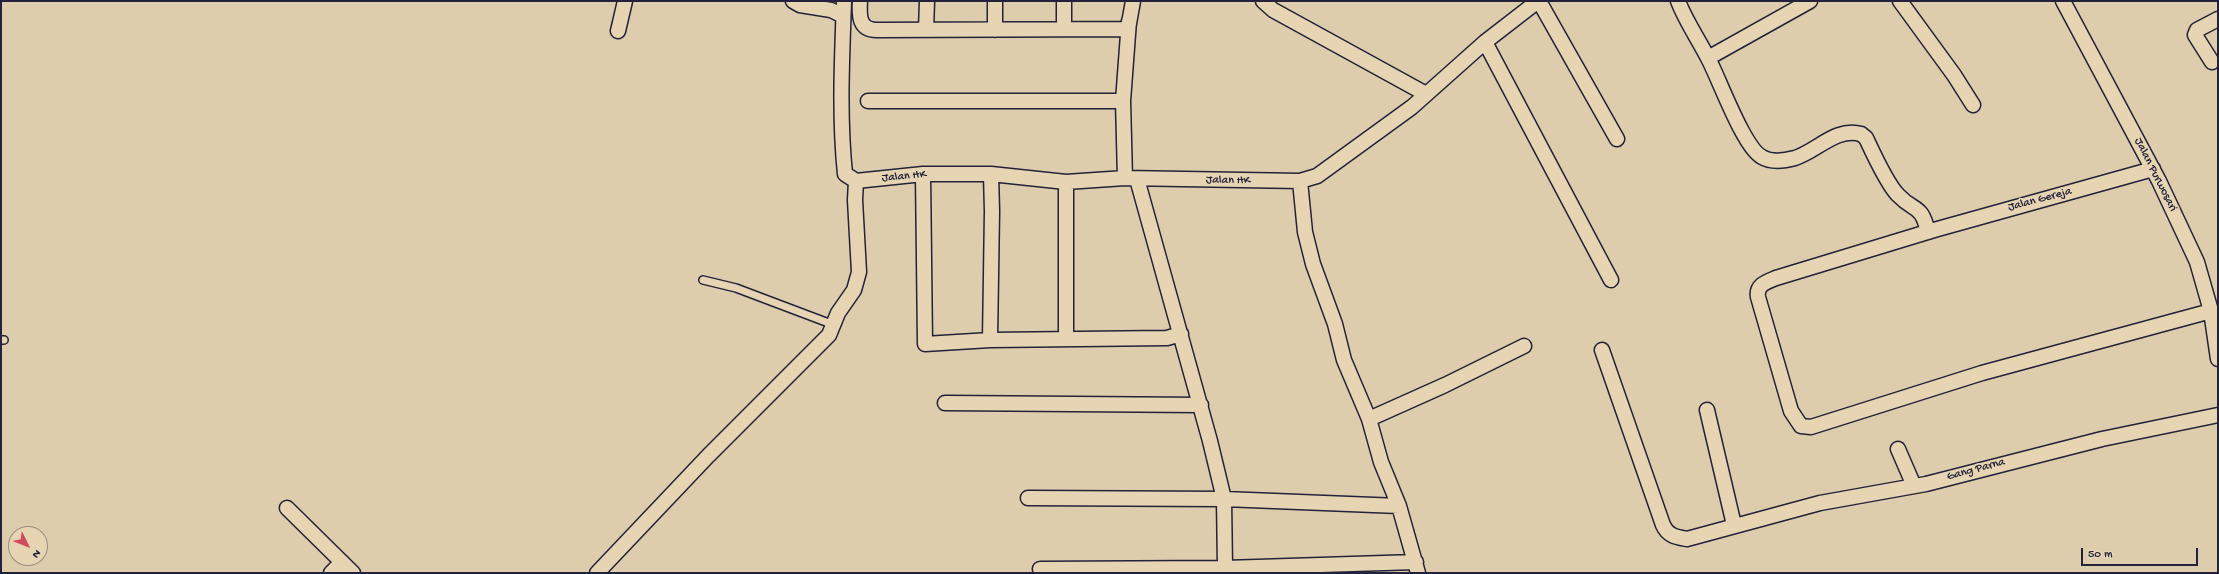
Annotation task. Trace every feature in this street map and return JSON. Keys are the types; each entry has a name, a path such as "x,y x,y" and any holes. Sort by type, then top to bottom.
{"street":[{"path":"618,31 624,1"},
{"path":"793,1 800,5 831,10 844,16"},
{"path":"597,573 708,456 829,335 838,313 854,290 859,272 855,200 856,181 845,174 842,145 841,83 844,1"},
{"path":"860,1 859,18 863,25 870,30 1128,29"},
{"path":"926,30 927,1"},
{"path":"995,1 995,30"},
{"path":"1064,1 1064,29"},
{"path":"1129,1 1123,101 1131,179 1181,334 1201,405 1224,499 1226,568"},
{"path":"1128,29 1133,1"},
{"path":"1263,1 1273,10 1426,94"},
{"path":"1538,1 1617,139"},
{"name":"Jalan HK","path":"856,181 923,174 991,174 1066,182 1131,179 1300,182 1323,172 1366,142 1426,94 1485,42 1538,1"},
{"path":"1678,1 1752,148 1762,157 1775,161 1784,161 1797,157 1824,142 1844,134 1861,134 1866,138 1897,195 1920,210 1925,216 1928,232"},
{"path":"1708,58 1810,1"},
{"path":"1900,1 1954,75 1973,105"},
{"name":"Jalan Purwosari","path":"2067,2 2153,169 2197,262 2211,311 2218,359"},
{"path":"2212,62 2195,35 2197,30 2218,20"},
{"path":"1485,42 1611,280"},
{"path":"868,101 1123,101"},
{"name":"Jalan Gereja","path":"2153,169 1928,232 1776,278 1761,285 1757,291 1758,297 1791,411 1801,426 1811,427 1982,373 2211,311"},
{"path":"923,174 925,344 990,340 1167,338 1181,334"},
{"path":"990,340 992,211 991,174"},
{"path":"1066,182 1066,339"},
{"path":"1040,569 1417,568 1399,506 1381,462 1369,419 1352,381 1335,324 1313,264 1305,232 1300,182"},
{"path":"1369,419 1524,346"},
{"name":"Gang Parna","path":"1602,350 1666,532 1675,537 1687,538 1820,503 1914,486 2102,439 2218,415"},
{"path":"945,403 1201,405"},
{"path":"1707,410 1734,525"},
{"path":"1898,449 1914,486"},
{"path":"1028,498 1224,499 1399,506"},
{"path":"287,508 353,573"},
{"path":"331,573 342,562"}],"lane":[{"path":"703,280 736,288 834,325"}]}
